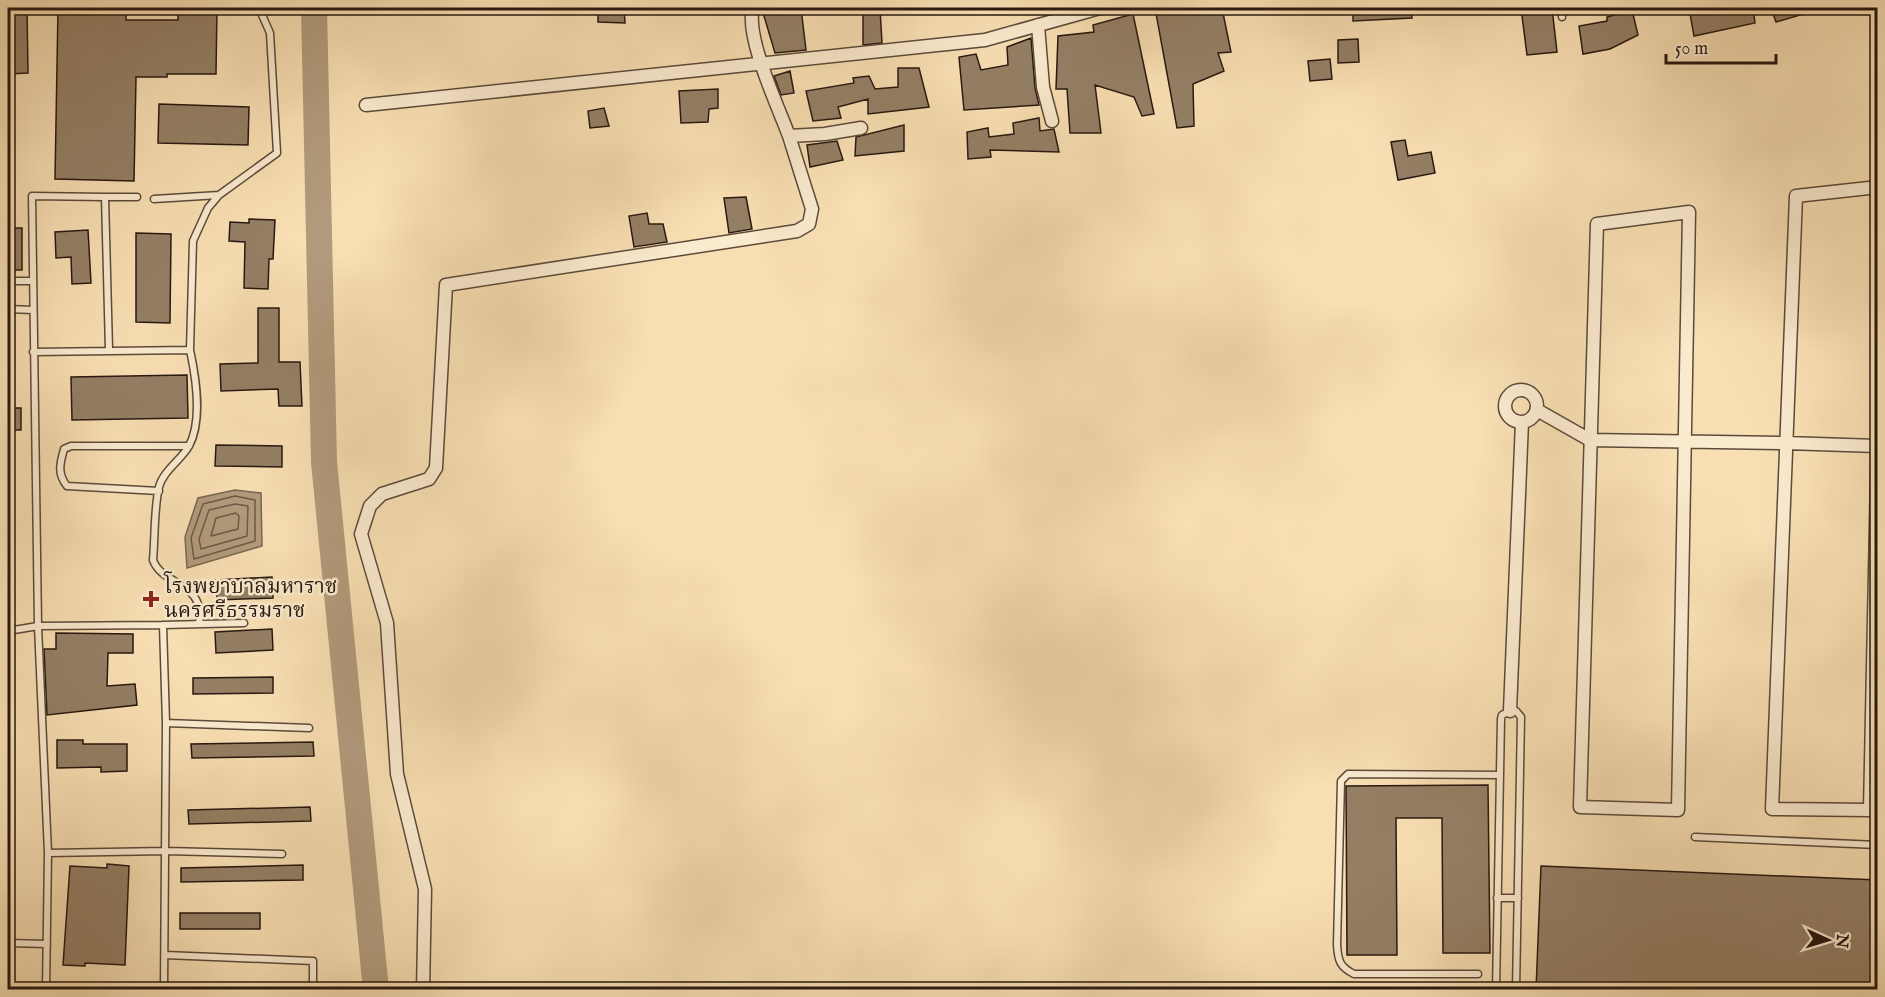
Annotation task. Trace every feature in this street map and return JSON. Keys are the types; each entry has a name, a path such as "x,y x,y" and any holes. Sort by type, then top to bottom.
{"street":[{"path":"423,990 424,889 397,774 387,623 361,534 370,506 382,494 429,479 436,468 446,285 797,231 810,224 813,209 789,136 761,63 750,18 753,8"},
{"path":"366,105 985,40 1100,8"},
{"path":"1038,25 1043,87 1052,121"},
{"path":"789,136 825,134 861,128"},
{"path":"1878,187 1796,196 1772,809 1870,810 1878,428"},
{"path":"1689,212 1683,441 1678,810 1581,807 1597,224 1689,212"},
{"path":"1522,389 1536,398 1537,410 1532,418 1522,422 1512,420 1505,411 1505,401 1512,392 1522,389"},
{"path":"1537,410 1590,440 1877,446"},
{"path":"1510,711 1522,422"}],"lane":[{"path":"199,624 201,611 190,591 159,570 153,560 159,485 189,446 195,429 197,401 195,373 190,350 193,241 207,208 219,195 277,153 270,33 259,8"},
{"path":"1562,8 1562,17"},
{"path":"46,990 48,853 38,626 32,195 137,197"},
{"path":"154,199 219,195"},
{"path":"105,198 109,350"},
{"path":"8,281 33,280"},
{"path":"8,309 33,310"},
{"path":"33,352 190,350"},
{"path":"159,491 67,486 61,479 59,468 64,449 71,446 189,446"},
{"path":"8,631 38,626 244,622"},
{"path":"163,625 166,723 164,990"},
{"path":"1496,990 1501,719 1502,715 1516,711 1521,717 1516,990"},
{"path":"166,723 309,728"},
{"path":"1478,974 1354,974 1342,968 1337,957 1341,781 1348,774 1500,775"},
{"path":"1695,837 1878,845"},
{"path":"48,853 166,851 282,854"},
{"path":"1497,898 1518,898"},
{"path":"8,943 46,944"},
{"path":"165,955 313,961 313,990"}],"water":[{"path":"235,490 261,493 262,546 187,568 185,537 198,498"}],"building":[{"path":"8,8 27,8 28,73 8,74"},
{"path":"58,8 126,8 126,20 178,20 178,8 217,8 216,74 167,74 167,77 136,77 134,181 55,179"},
{"path":"598,8 624,8 625,23 598,22"},
{"path":"771,8 801,8 806,50 775,53 764,16"},
{"path":"863,8 880,8 882,43 863,45"},
{"path":"1155,8 1222,8 1231,52 1218,53 1224,71 1193,84 1194,126 1177,128"},
{"path":"1353,8 1411,8 1412,18 1353,21"},
{"path":"1521,8 1552,8 1557,52 1527,55"},
{"path":"1689,8 1753,8 1755,23 1694,36"},
{"path":"1771,8 1814,8 1814,11 1776,22"},
{"path":"1632,10 1638,35 1610,49 1583,54 1579,26 1607,21 1607,17"},
{"path":"1133,14 1154,114 1142,116 1134,97 1095,85 1101,133 1070,133 1067,89 1056,89 1058,36 1094,32 1093,25"},
{"path":"1031,38 1035,88 1039,105 964,110 959,57 976,54 981,70 1008,65 1007,47"},
{"path":"1358,39 1359,62 1338,63 1338,40"},
{"path":"1330,59 1332,79 1310,81 1308,61"},
{"path":"898,68 919,68 929,107 868,114 868,99 838,107 841,118 813,121 806,91 854,83 853,78 869,76 875,89 898,87"},
{"path":"790,71 794,93 781,95 774,76"},
{"path":"718,89 718,108 709,109 708,122 681,123 679,91"},
{"path":"159,104 249,107 248,145 158,143"},
{"path":"604,108 609,126 590,128 588,111"},
{"path":"1039,118 1040,131 1054,129 1059,152 990,150 991,157 968,159 967,132 988,128 989,137 1014,134 1013,123"},
{"path":"904,125 904,151 855,156 856,137"},
{"path":"1405,140 1408,156 1431,152 1435,173 1398,180 1391,142"},
{"path":"837,141 843,160 810,167 807,145"},
{"path":"746,197 752,229 729,233 724,198"},
{"path":"647,213 649,224 663,224 667,242 634,247 629,216"},
{"path":"249,219 275,220 273,259 269,259 268,289 244,288 245,242 229,241 230,222 249,223"},
{"path":"8,228 22,228 22,270 8,270"},
{"path":"88,230 91,283 72,284 71,257 56,258 55,232"},
{"path":"136,233 171,234 170,323 136,322"},
{"path":"258,308 279,308 279,362 300,362 302,406 279,406 278,389 221,391 220,364 258,363"},
{"path":"187,375 188,418 72,420 71,377"},
{"path":"8,408 21,408 21,430 8,430"},
{"path":"216,445 282,446 282,467 215,466"},
{"path":"272,577 273,598 217,600 216,580"},
{"path":"272,629 273,650 216,653 215,632"},
{"path":"56,633 133,634 133,653 108,653 107,686 135,684 137,705 47,715 44,649 56,649"},
{"path":"273,677 273,693 193,694 193,678"},
{"path":"57,740 83,740 83,744 127,744 127,771 101,772 101,767 57,768"},
{"path":"313,742 314,756 192,758 191,744"},
{"path":"1488,785 1490,953 1443,953 1442,818 1396,818 1397,955 1347,955 1346,786"},
{"path":"310,807 311,821 189,824 188,810"},
{"path":"107,864 129,866 125,965 85,963 85,966 63,965 70,866 107,868"},
{"path":"303,865 303,880 181,882 181,868"},
{"path":"1541,866 1878,880 1878,990 1536,990"},
{"path":"180,913 260,913 260,929 180,929"}],"waterway":[{"path":"314,8 324,462 376,990"}],"place":[{"name":"โรงพยาบาลมหาราช นครศรีธรรมราช","path":"151,599"}]}
